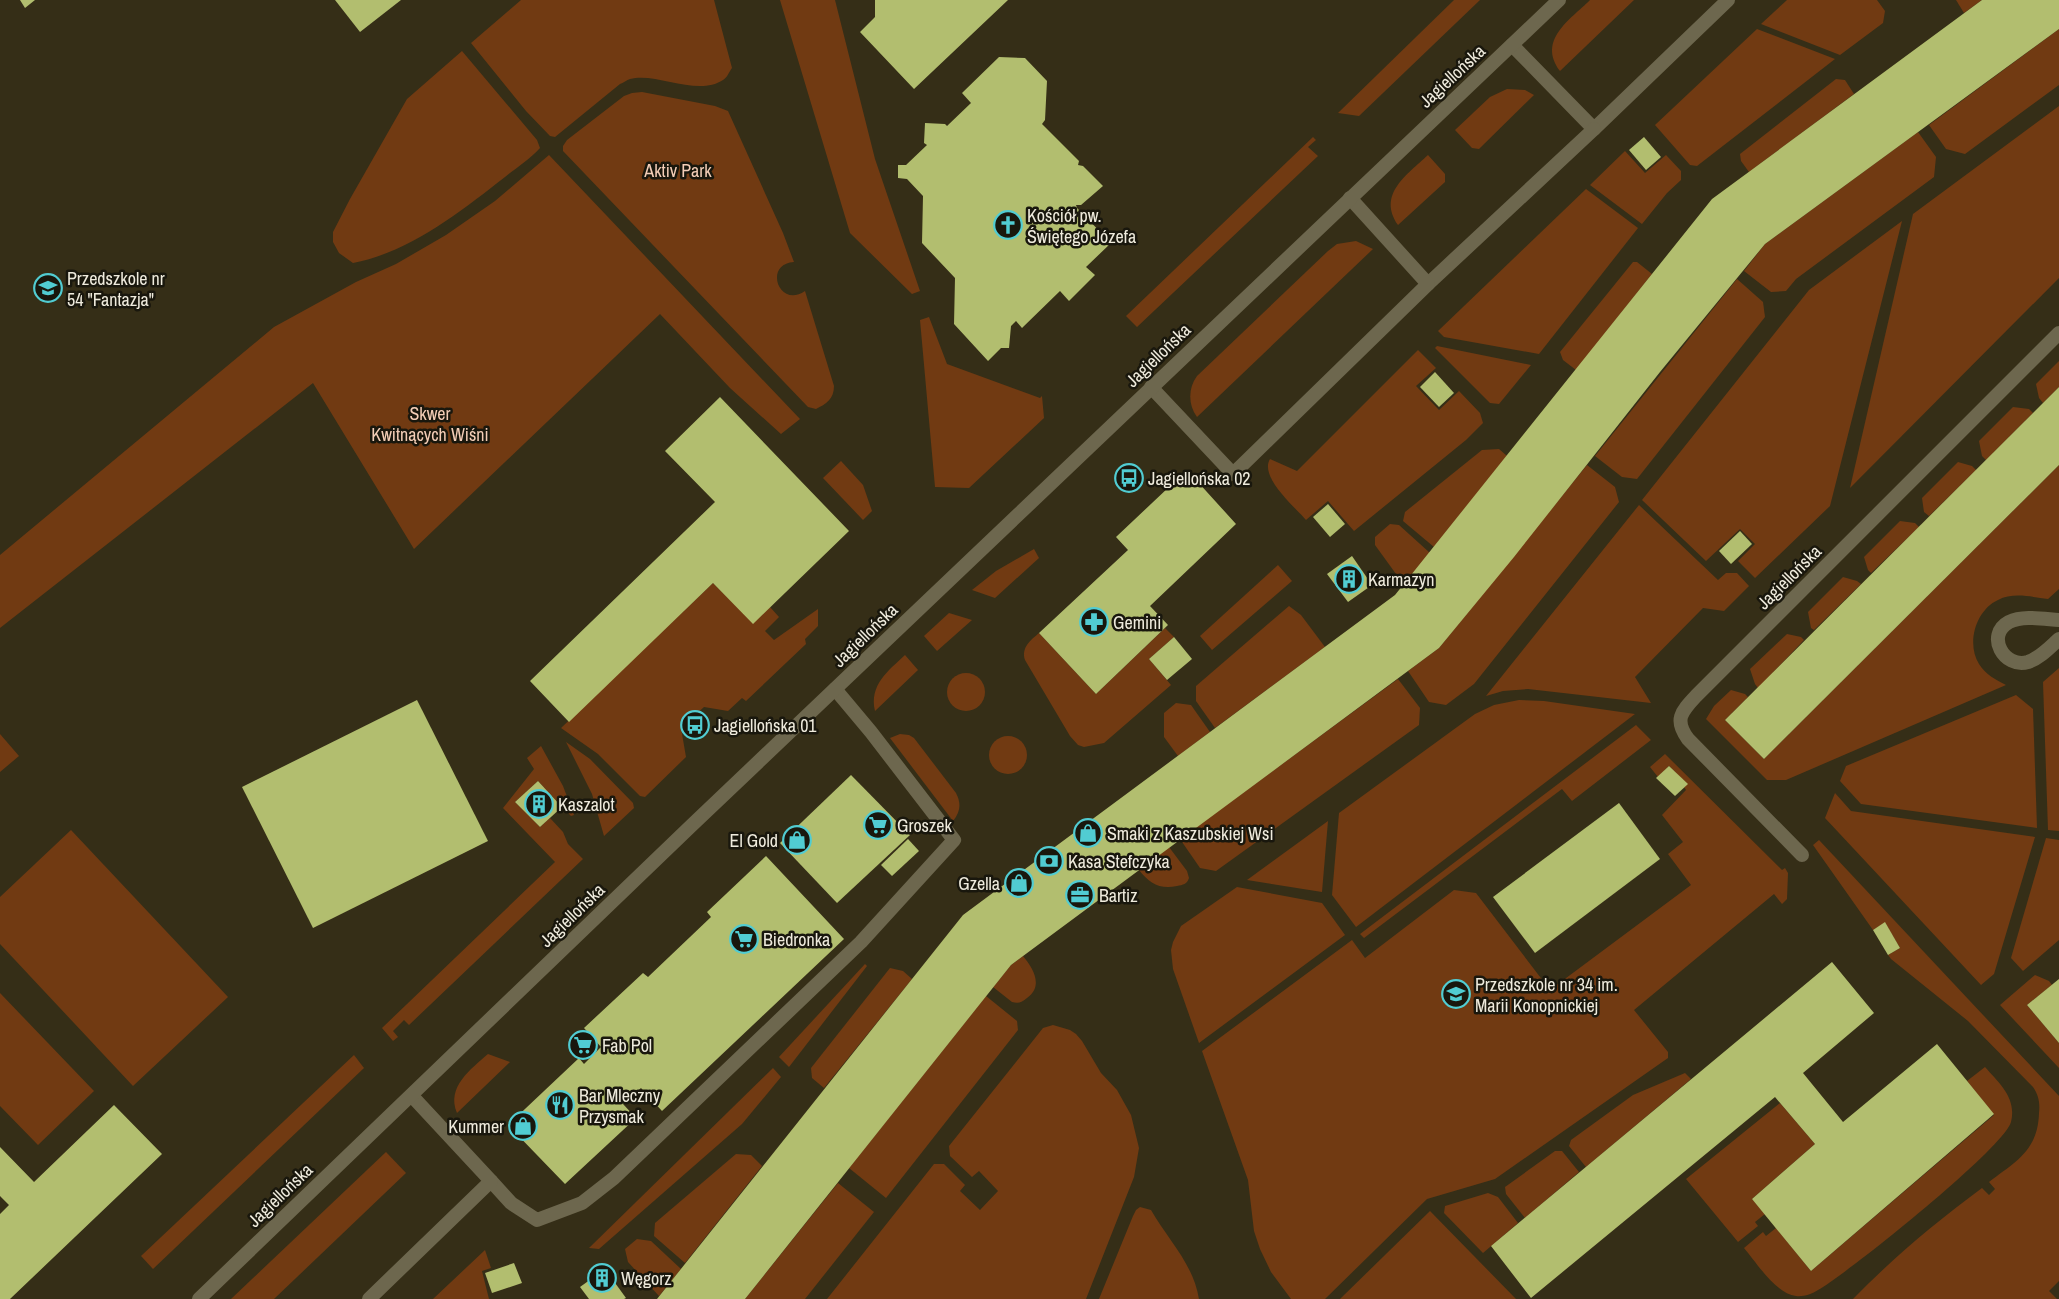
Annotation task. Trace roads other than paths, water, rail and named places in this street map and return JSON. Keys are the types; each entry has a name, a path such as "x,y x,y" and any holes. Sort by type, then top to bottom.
{"street":[{"name":"Jagiellońska","path":"199,1299 1151,387 1559,0"},
{"path":"1151,387 1233,474 1428,284 1728,0"},
{"path":"1512,45 1594,128"},
{"path":"1350,198 1428,284"},
{"name":"Jagiellońska","path":"1802,855 1688,739 1680,725 1681,715 1696,696 2059,333"},
{"path":"2059,620 2032,619 2010,622 2000,631 1998,644 2003,655 2020,663 2035,659 2059,639"},
{"path":"412,1096 511,1203 537,1220 582,1203 614,1178 861,942 954,840 871,732 835,689"},
{"path":"369,1299 491,1182"}],"place":[{"name":"Kościół pw. Świętego Józefa","path":"1008,225"},
{"name":"Przedszkole nr 54 \"Fantazja\"","path":"48,288"},
{"name":"Jagiellońska 02","path":"1129,478"},
{"name":"Karmazyn","path":"1349,579"},
{"name":"Gemini","path":"1094,622"},
{"name":"Jagiellońska 01","path":"695,725"},
{"name":"Kaszalot","path":"539,804"},
{"name":"Groszek","path":"878,825"},
{"name":"Smaki z Kaszubskiej Wsi","path":"1088,833"},
{"name":"El Gold","path":"797,840"},
{"name":"Kasa Stefczyka","path":"1049,861"},
{"name":"Gzella","path":"1019,883"},
{"name":"Bartiz","path":"1080,895"},
{"name":"Biedronka","path":"744,939"},
{"name":"Przedszkole nr 34 im. Marii Konopnickiej","path":"1456,994"},
{"name":"Fab Pol","path":"583,1045"},
{"name":"Bar Mleczny Przysmak","path":"560,1105"},
{"name":"Kummer","path":"523,1126"},
{"name":"Węgorz","path":"602,1278"}],"park label":[{"name":"Aktiv Park","path":"678,170"},
{"name":"Skwer Kwitnących Wiśni","path":"430,423"}]}
